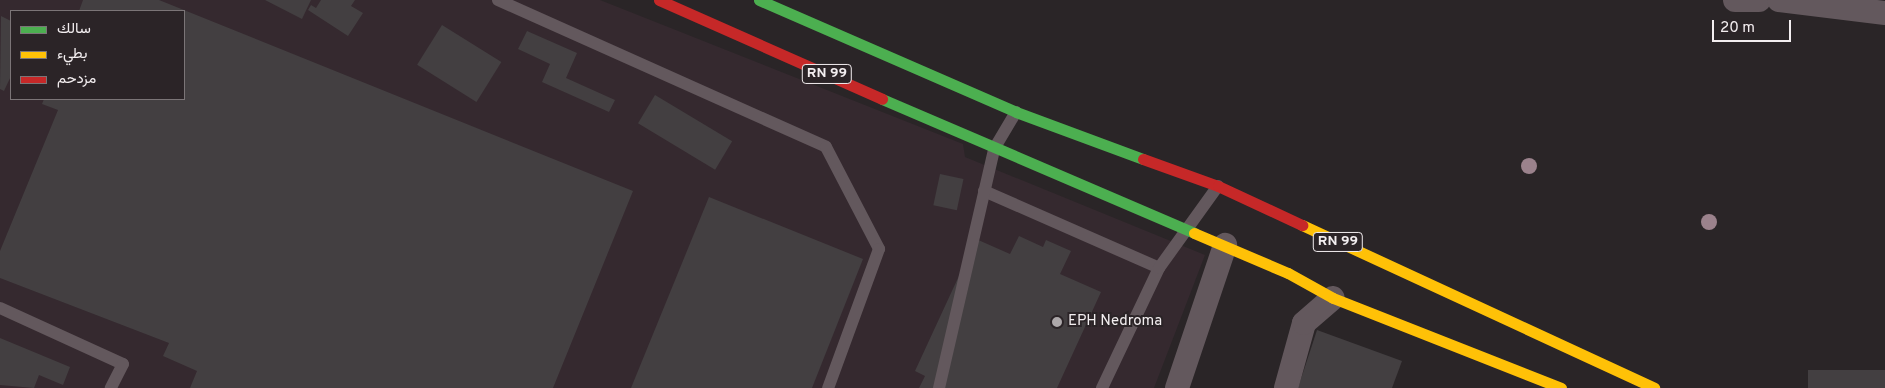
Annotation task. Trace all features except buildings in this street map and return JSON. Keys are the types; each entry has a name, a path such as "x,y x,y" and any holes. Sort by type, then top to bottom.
{"main road":[{"name":"RN 99","path":"659,0 994,149 1226,245 1288,273 1333,298 1561,388"},
{"name":"RN 99","path":"759,0 1016,112 1218,186 1654,388"}],"street":[{"path":"1735,0 1759,0"},
{"path":"1779,0 1885,13"},
{"path":"1177,388 1226,245"},
{"path":"1286,388 1304,323 1333,298"}],"lane":[{"path":"498,0 826,147 879,249 828,388"},
{"path":"939,388 994,149 1016,112"},
{"path":"1102,388 1159,268 1218,186"},
{"path":"984,191 1159,268"},
{"path":"0,308 123,364 111,388"}],"shaded area":[{"path":"0,0 600,0 963,144 965,157 1205,255 1154,388 0,388"}],"traffic: fast":[{"path":"759,0 1016,112 1143,159"},
{"path":"882,99 1194,233"}],"traffic: slow":[{"path":"1302,225 1654,388"},
{"path":"1194,233 1288,273 1333,298 1561,388"}],"traffic: jam":[{"path":"659,0 882,99"},
{"path":"1143,159 1218,186 1302,225"}],"place":[{"name":"EPH Nedroma","path":"1057,322"}]}
